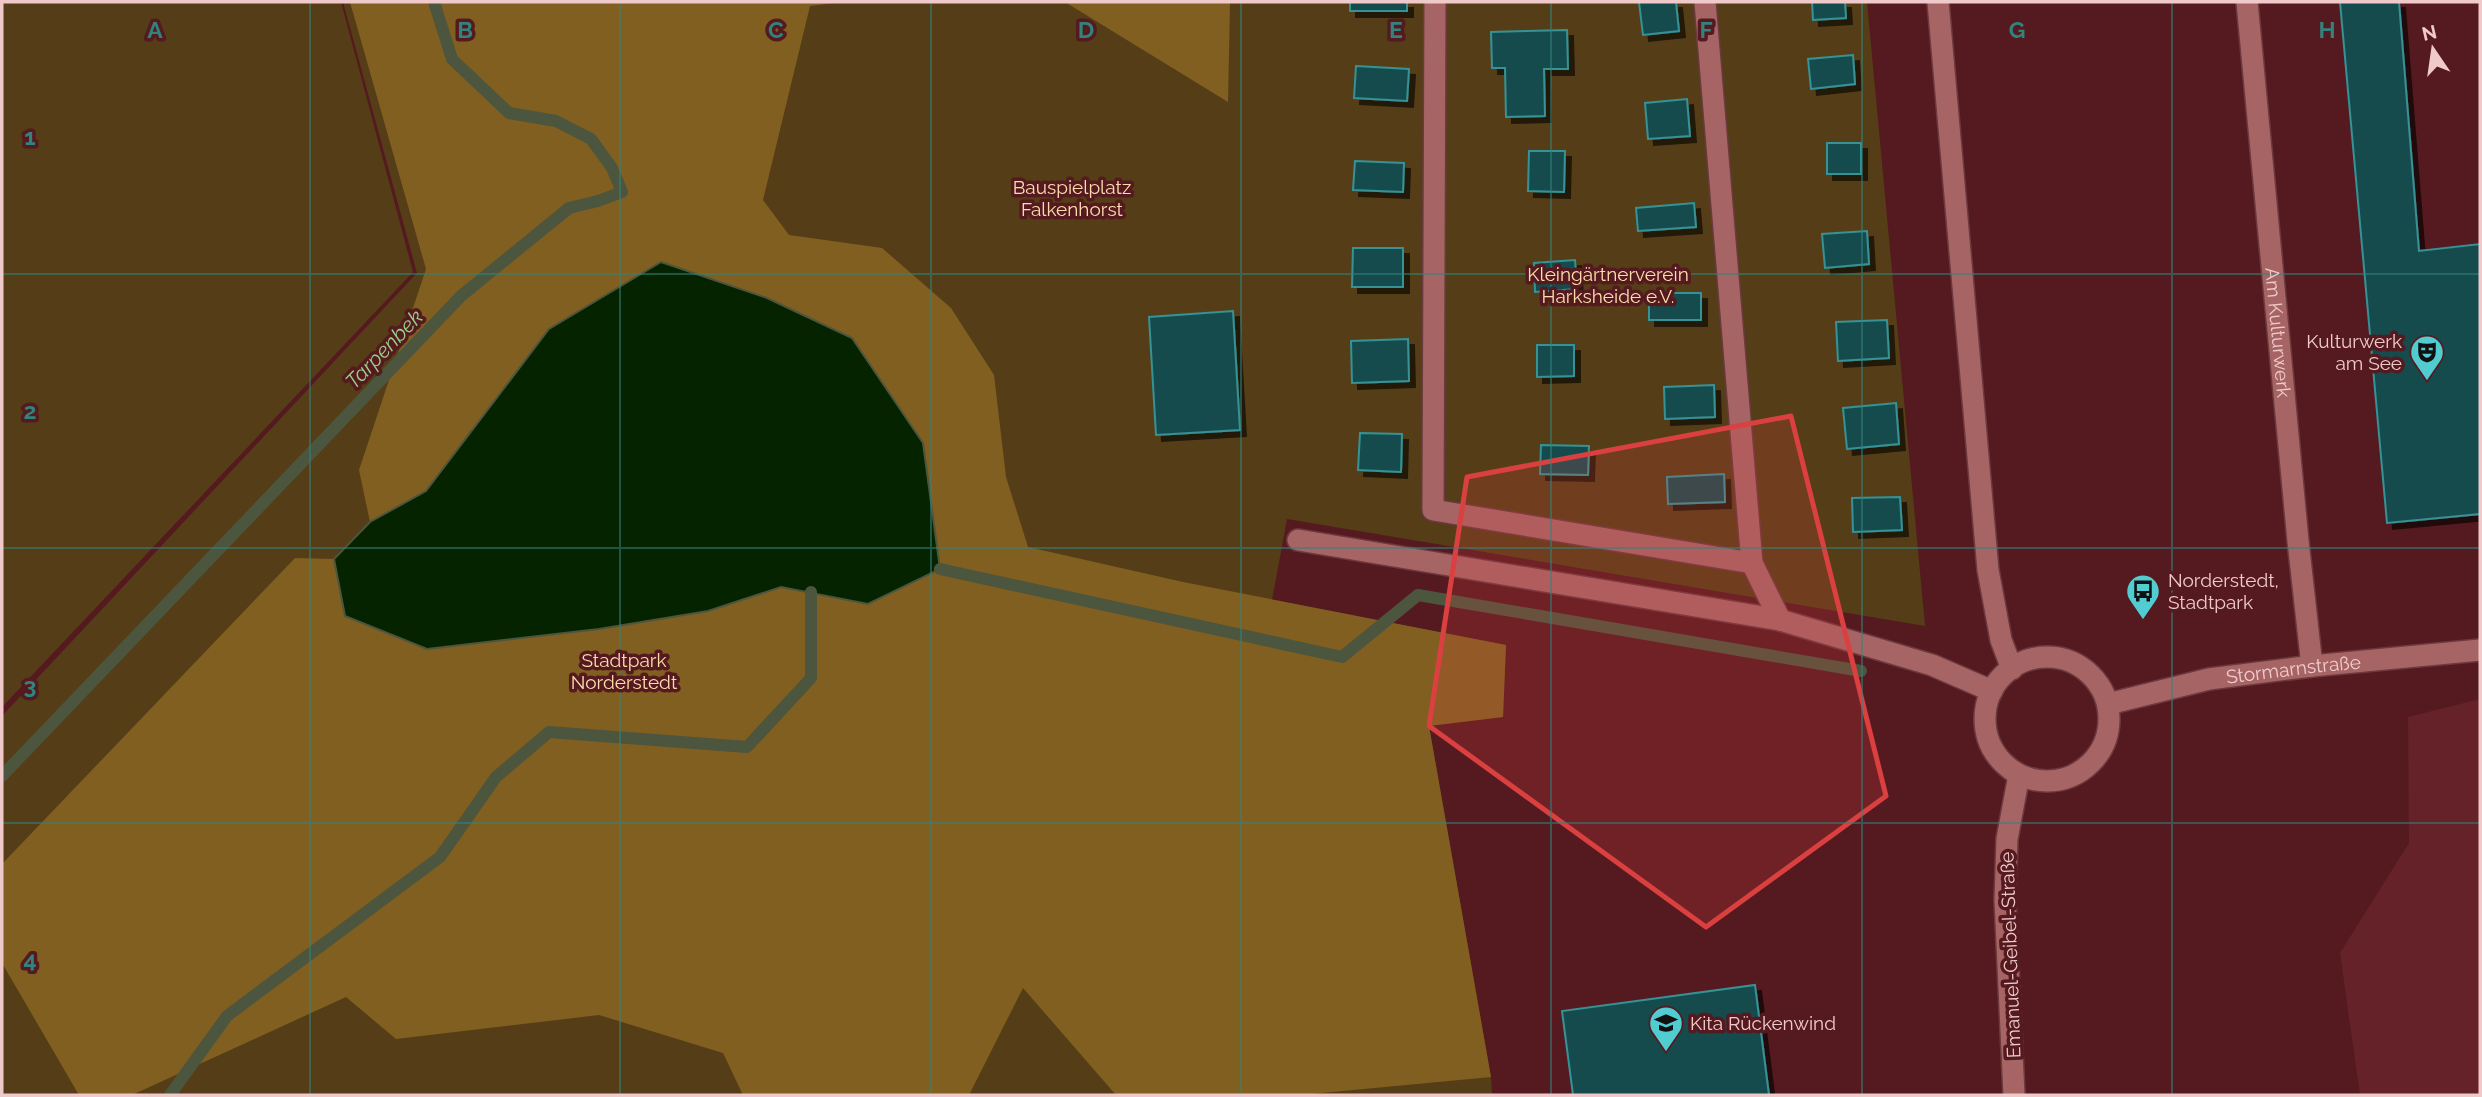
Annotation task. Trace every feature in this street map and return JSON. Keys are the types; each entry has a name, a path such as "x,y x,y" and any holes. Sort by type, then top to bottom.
{"street":[{"path":"1435,2 1433,510 1752,563"},
{"path":"1705,2 1752,563 1780,620"},
{"path":"1938,2 1988,570 2001,640 2012,668"},
{"name":"Am Kulturwerk","path":"2247,2 2312,666"},
{"path":"1298,540 1780,620 1932,665 1992,691"},
{"name":"Stormarnstraße","path":"2108,704 2208,678 2480,650"},
{"path":"2051,657 2078,665 2091,675 2103,691 2110,720 2098,755 2086,768 2068,778 2035,780 2019,775 2001,761 1988,738 1985,714 1992,691 2012,668 2033,659 2051,657"},
{"name":"Emanuel-Geibel-Straße","path":"2014,1095 2005,900 2007,839 2019,775"}],"highlighted area":[{"path":"1791,416 1886,796 1706,927 1429,726 1467,477"}],"shaded area":[{"path":"661,262 767,298 852,338 923,443 940,569 868,604 781,587 708,611 599,629 427,649 345,616 334,559 370,522 426,491 549,329"},
{"path":"2480,699 2480,1095 2360,1095 2340,953 2409,843 2408,717"}],"green space":[{"path":"2,2 341,2 413,272 2,707"},
{"name":"Stadtpark Norderstedt","path":"343,2 1867,2 1925,626 1287,519 1272,600 1506,645 1503,717 1429,726 1492,1095 2,1095 2,716 417,273"},
{"name":"Stadtpark Norderstedt","path":"350,2 843,2 810,6 763,200 789,235 882,248 951,308 994,375 1006,477 1028,547 1183,582 1506,645 1503,717 1429,726 1491,1077 1300,1095 1116,1095 1023,988 969,1095 743,1095 723,1053 599,1015 396,1039 346,997 132,1095 79,1095 2,963 2,864 295,558 334,559 345,616 708,611 782,587 868,604 471,430 426,491 370,522 359,470 426,269"},
{"path":"1065,2 1230,2 1228,102"}],"building":[{"path":"1350,2 1407,2 1407,11 1350,11"},
{"path":"1639,2 1676,2 1679,31 1643,35"},
{"path":"1812,2 1845,2 1846,18 1813,20"},
{"name":"Kulturwerk am See","path":"2340,2 2399,2 2419,251 2480,244 2480,514 2387,523"},
{"path":"1567,30 1568,69 1544,69 1545,116 1506,117 1505,68 1492,68 1491,32"},
{"path":"1853,55 1855,84 1811,89 1808,59"},
{"path":"1356,66 1409,69 1407,101 1354,98"},
{"path":"1687,99 1690,136 1648,139 1645,103"},
{"path":"1827,143 1861,143 1861,174 1827,174"},
{"path":"1529,151 1565,151 1564,192 1528,191"},
{"path":"1355,161 1404,163 1403,192 1353,190"},
{"path":"1694,203 1696,227 1638,231 1636,208"},
{"path":"1867,231 1869,264 1825,268 1822,234"},
{"path":"1353,248 1403,248 1403,287 1352,287"},
{"path":"1575,260 1577,289 1535,292 1534,263"},
{"path":"1649,293 1701,293 1701,320 1649,320"},
{"path":"1233,311 1240,430 1156,435 1149,317"},
{"path":"1887,320 1889,358 1838,361 1836,322"},
{"path":"1408,339 1409,381 1352,383 1351,341"},
{"path":"1537,345 1574,345 1574,376 1537,377"},
{"path":"1714,385 1715,417 1665,419 1664,387"},
{"path":"1896,403 1899,444 1847,449 1843,408"},
{"path":"1360,433 1402,434 1401,472 1358,470"},
{"path":"1541,445 1589,446 1588,475 1540,474"},
{"path":"1724,474 1725,502 1668,504 1667,477"},
{"path":"1900,497 1902,530 1853,532 1852,498"},
{"name":"Kita Rückenwind","path":"1755,985 1769,1095 1573,1095 1562,1011"}],"waterway":[{"name":"Tarpenbek","path":"2,776 461,296 569,208 622,192 612,168 591,139 556,121 509,113 452,59 434,2"},
{"path":"940,569 1342,657 1418,595 1861,671"},
{"path":"170,1095 227,1016 440,857 496,777 549,732 747,747 811,678 811,592"}],"place":[{"name":"Kulturwerk am See","path":"2427,382"},
{"name":"Norderstedt, Stadtpark","path":"2143,621"},
{"name":"Kita Rückenwind","path":"1666,1053"}],"park label":[{"name":"Bauspielplatz Falkenhorst","path":"1072,198"},
{"name":"Kleingärtnerverein Harksheide e.V.","path":"1608,285"}]}
